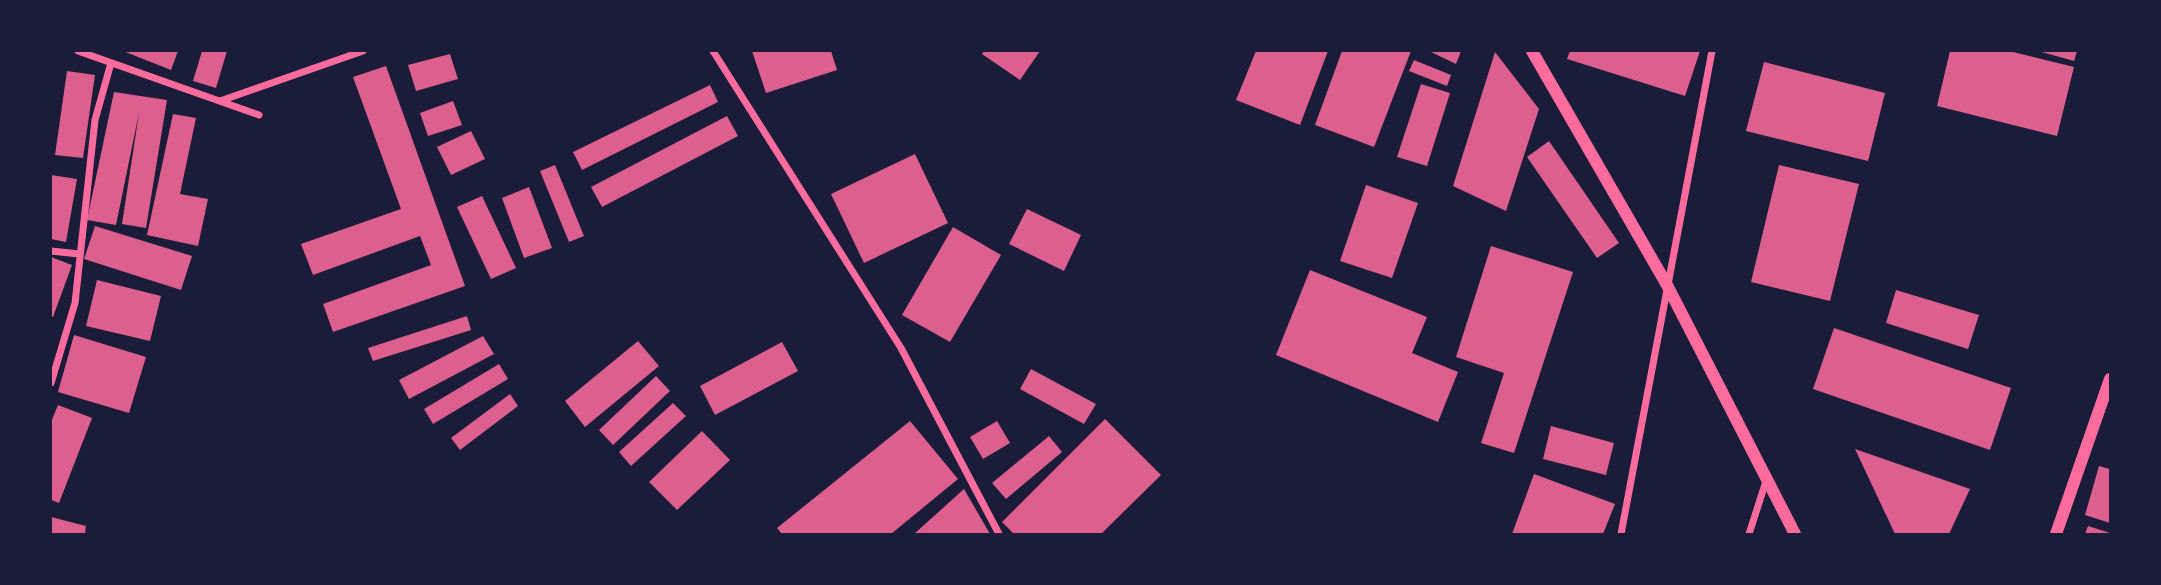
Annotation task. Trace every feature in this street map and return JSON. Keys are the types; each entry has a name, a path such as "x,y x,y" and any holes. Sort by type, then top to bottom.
{"street":[{"path":"78,51 259,116"},
{"path":"219,101 363,51"},
{"path":"713,51 901,348 999,534"},
{"path":"1532,51 1667,285 1795,534"},
{"path":"1621,534 1712,51"},
{"path":"51,383 75,303 95,121 111,63"},
{"path":"51,251 79,254"},
{"path":"2056,534 2110,379"},
{"path":"1749,534 1767,478"}],"building":[{"path":"123,51 178,51 171,70"},
{"path":"202,51 227,51 216,88 193,81"},
{"path":"752,51 831,51 837,70 766,93"},
{"path":"984,51 1040,51 1020,80 982,54"},
{"path":"1256,51 1328,51 1300,125 1236,100"},
{"path":"1342,51 1411,51 1374,147 1315,125"},
{"path":"1429,51 1461,51 1456,64"},
{"path":"1570,51 1700,51 1685,96 1567,59"},
{"path":"1950,51 2009,51 2074,67 2057,136 1937,106"},
{"path":"2038,51 2077,51 2074,61"},
{"path":"1495,52 1539,109 1506,211 1453,186"},
{"path":"450,54 458,79 416,91 408,65"},
{"path":"1414,60 1451,75 1447,86 1409,71"},
{"path":"1764,62 1885,93 1868,161 1746,131"},
{"path":"386,66 465,286 333,332 323,304 431,265 420,236 313,275 301,244 401,209 353,77"},
{"path":"67,71 95,75 83,158 55,155"},
{"path":"1421,84 1450,93 1427,166 1397,157"},
{"path":"710,85 718,102 582,170 573,152"},
{"path":"114,92 167,100 146,228 122,224 139,113 116,225 87,220"},
{"path":"453,101 462,125 428,136 420,113"},
{"path":"173,114 196,118 180,194 208,199 198,246 147,235"},
{"path":"727,116 738,136 602,207 591,187"},
{"path":"471,131 485,159 451,175 437,147"},
{"path":"1549,141 1619,243 1597,258 1527,157"},
{"path":"915,154 948,223 864,263 831,194"},
{"path":"555,165 584,236 569,242 540,171"},
{"path":"1779,165 1859,184 1830,301 1751,282"},
{"path":"51,175 77,179 66,242 51,239"},
{"path":"1366,185 1418,203 1392,278 1340,261"},
{"path":"529,187 552,248 524,258 502,198"},
{"path":"482,196 516,268 491,279 457,207"},
{"path":"1027,209 1081,235 1064,271 1009,244"},
{"path":"95,226 192,256 181,290 84,259"},
{"path":"953,227 1001,255 950,342 902,315"},
{"path":"1491,246 1573,272 1514,453 1481,443 1504,373 1456,357"},
{"path":"51,257 72,265 53,317 51,316"},
{"path":"1310,270 1427,317 1412,353 1458,372 1438,422 1276,355"},
{"path":"97,280 161,296 150,341 86,326"},
{"path":"1896,290 1979,315 1968,349 1886,323"},
{"path":"467,316 471,330 373,361 368,348"},
{"path":"1834,328 2011,388 1990,450 1813,389"},
{"path":"74,335 146,357 129,413 58,392"},
{"path":"483,336 494,354 409,399 399,380"},
{"path":"638,341 659,366 585,427 565,401"},
{"path":"782,342 798,371 715,415 700,386"},
{"path":"499,364 508,379 433,424 424,409"},
{"path":"1031,369 1096,404 1084,424 1020,389"},
{"path":"656,376 670,391 613,445 599,430"},
{"path":"510,394 518,406 460,450 451,438"},
{"path":"673,403 686,416 631,466 619,452"},
{"path":"58,405 92,418 59,503 51,500 51,422"},
{"path":"1105,419 1161,475 1101,534 1014,534 1002,522"},
{"path":"910,421 958,479 891,534 782,534 777,528"},
{"path":"997,421 1010,443 983,459 970,437"},
{"path":"1551,426 1614,443 1606,475 1543,459"},
{"path":"702,431 730,460 677,510 649,482"},
{"path":"1049,436 1062,452 1006,499 992,483"},
{"path":"1855,449 1970,489 1949,534 1895,534"},
{"path":"2099,466 2110,469 2110,523 2085,515"},
{"path":"1534,474 1615,504 1603,534 1512,534"},
{"path":"964,489 990,534 914,534"},
{"path":"51,517 86,526 85,534 51,534"},
{"path":"2088,526 2110,533 2110,534 2085,534"}]}
